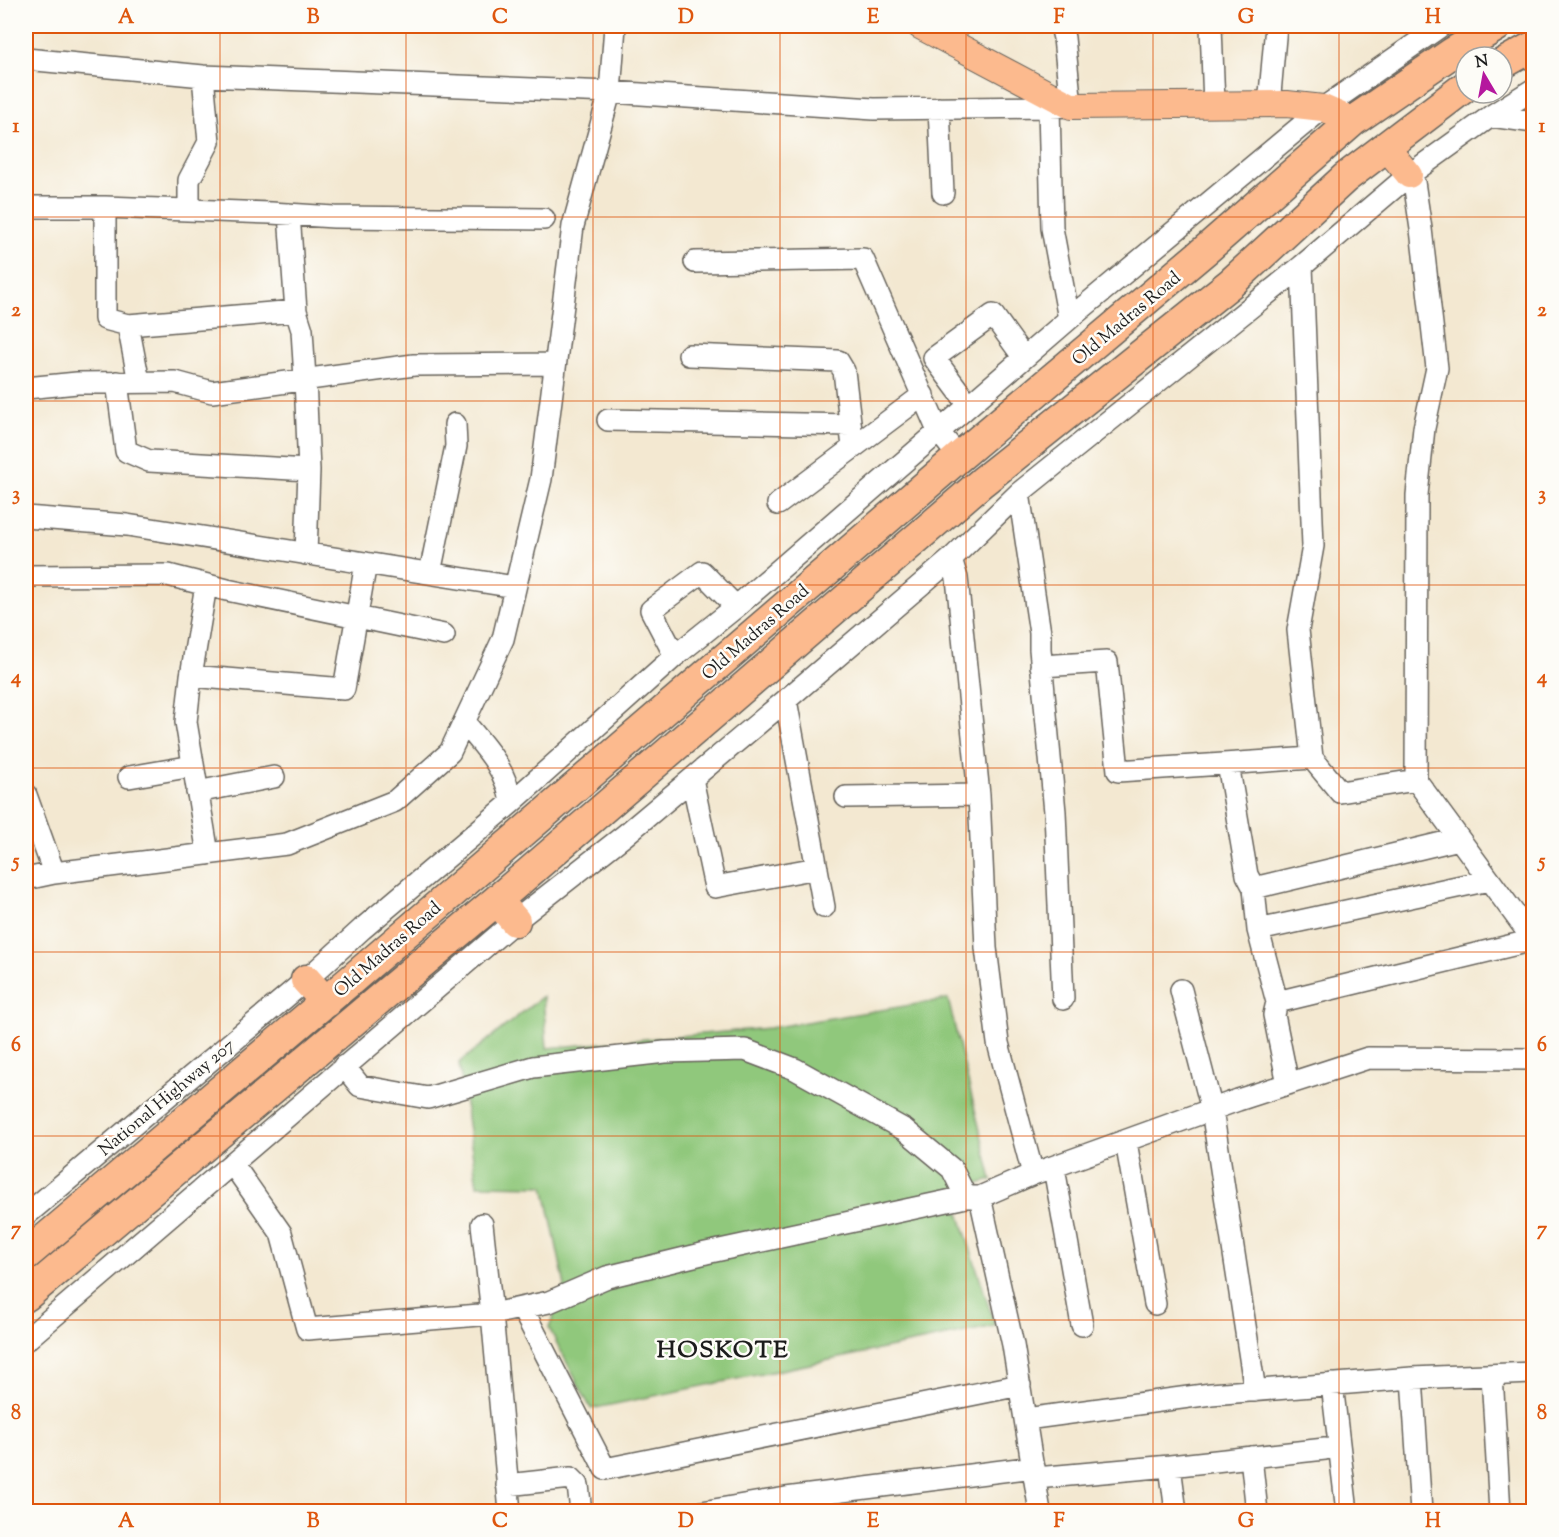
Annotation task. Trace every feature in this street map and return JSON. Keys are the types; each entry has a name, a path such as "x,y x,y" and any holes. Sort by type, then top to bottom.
{"highway":[{"name":"Old Madras Road","path":"26,1255 959,457 1209,247 1353,121 1452,53 1497,26"},
{"path":"1514,57 1533,46"},
{"name":"Old Madras Road","path":"26,1296 326,1042 506,910 982,482 1231,283 1345,178 1454,95"},
{"path":"306,980 315,1010"}],"main road":[{"path":"920,26 1060,106 1269,105 1323,108 1353,121"},
{"path":"1385,146 1409,175"}],"street":[{"path":"26,879 54,873 286,844 394,801 450,752 503,639 541,479 573,226 610,92 615,26"},
{"path":"1061,26 1064,38 1052,228 1069,319"},
{"path":"1210,26 1214,105"},
{"path":"1269,105 1276,26"},
{"name":"National Highway 207","path":"26,1215 306,980 362,929 511,803 675,656 736,607 1069,319 1412,35 1442,26"},
{"path":"26,59 203,76 610,92 874,109 1060,106"},
{"path":"189,210 189,180 209,142 203,76"},
{"path":"26,1340 344,1066 506,910 625,835 951,560 1019,493 1302,266 1409,175 1533,88"},
{"path":"939,108 943,193"},
{"path":"1491,116 1533,122"},
{"path":"1277,1002 1533,939 1416,780 1417,495 1424,428 1437,368 1421,229 1414,182 1409,175"},
{"path":"26,207 105,207 334,217 544,219"},
{"path":"105,207 105,318 128,325 296,311"},
{"path":"289,214 296,311 302,330 305,380 309,470 306,554"},
{"path":"695,262 863,259 938,431 959,457"},
{"path":"1302,266 1313,546 1298,630 1312,758 1340,792 1416,780"},
{"path":"969,405 934,358 993,315 1024,358"},
{"path":"128,325 139,382"},
{"path":"690,355 838,361 844,371 853,447"},
{"path":"26,388 77,383 175,382 212,392 414,365 555,364"},
{"path":"117,382 126,451 149,461 309,470"},
{"path":"778,504 923,395"},
{"path":"608,420 850,425"},
{"path":"430,573 456,446 455,424"},
{"path":"1019,493 1040,633 1054,812 1063,999"},
{"path":"26,517 127,525 515,587"},
{"path":"951,560 957,578 979,795 986,948 999,1044 1033,1174"},
{"path":"191,676 344,689 366,563"},
{"path":"675,656 651,610 702,572 736,607"},
{"path":"26,576 168,575 444,635"},
{"path":"206,585 186,722 208,854"},
{"path":"1041,666 1107,662 1118,771 1312,758"},
{"path":"786,700 824,907"},
{"path":"464,722 492,756 502,773 509,790 511,803"},
{"path":"1228,764 1247,874 1254,888 1258,930 1277,1002 1274,1015 1288,1084"},
{"path":"129,777 193,766"},
{"path":"197,792 274,777"},
{"path":"692,779 715,887 817,868"},
{"path":"26,795 54,873"},
{"path":"846,797 979,795"},
{"path":"1254,888 1459,839"},
{"path":"1258,930 1489,880"},
{"path":"1181,990 1212,1110 1255,1391"},
{"path":"344,1066 360,1086 428,1098 533,1066 665,1052 745,1050 795,1069 905,1130 952,1169 973,1197 1013,1345 1040,1512"},
{"path":"232,1163 281,1233 307,1329 492,1314 549,1302 607,1277 706,1253 973,1197 1212,1110 1368,1058 1533,1059"},
{"path":"1126,1142 1155,1304"},
{"path":"1054,1168 1082,1325"},
{"path":"482,1224 510,1512"},
{"path":"522,1308 605,1469 1020,1385"},
{"path":"1026,1419 1200,1396 1332,1384 1533,1373"},
{"path":"1492,1375 1500,1512"},
{"path":"1412,1378 1421,1512"},
{"path":"1332,1384 1347,1512"},
{"path":"702,1512 786,1498 1035,1472 1170,1466 1325,1449"},
{"path":"1251,1457 1257,1512"},
{"path":"1170,1466 1176,1512"},
{"path":"507,1485 571,1478 578,1485 581,1512"}],"green space":[{"path":"543,996 547,1048 769,1028 948,999 992,1180 952,1191 995,1326 591,1409 549,1328 565,1286 544,1186 477,1185 459,1063"}],"district":[{"name":"HOSKOTE","path":"723,1349"}]}
